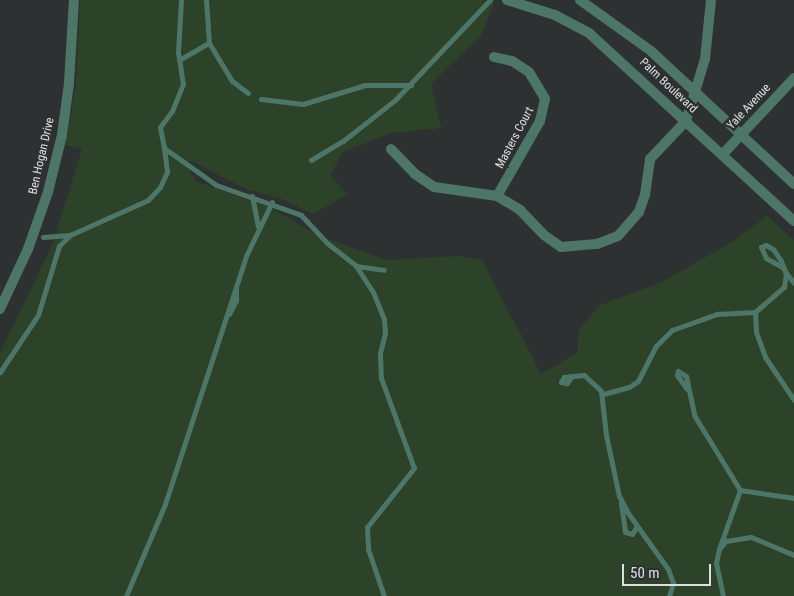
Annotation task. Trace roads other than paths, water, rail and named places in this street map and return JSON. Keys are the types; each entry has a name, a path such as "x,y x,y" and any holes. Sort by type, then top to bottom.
{"street":[{"name":"Ben Hogan Drive","path":"0,309 28,249 57,154 70,83 74,0"},
{"name":"Palm Boulevard","path":"507,0 555,15 590,34 794,221"},
{"name":"Palm Boulevard","path":"580,0 626,30 696,90 794,184"},
{"path":"391,149 415,174 434,187 497,196 520,210 544,235 561,247 597,244 618,236 639,212 645,196 650,159 686,120 705,59 711,0"},
{"name":"Masters Court","path":"494,57 512,61 529,72 545,99 540,121 497,196"},
{"name":"Yale Avenue","path":"723,154 794,78"}],"lane":[{"path":"43,237 70,235 144,202 156,193 169,166 160,127 172,112 183,84 179,60 181,0"},
{"path":"206,0 205,20 209,43 232,81 248,93"},
{"path":"311,160 373,120 411,85 490,0"},
{"path":"179,60 209,43"},
{"path":"261,99 303,104 365,85 411,85"},
{"path":"164,148 216,185 272,202 304,217 327,243 356,266 373,292 384,319 385,333 380,353 381,378 414,468 367,527 368,549 384,596"},
{"path":"252,196 258,229"},
{"path":"126,596 165,504 225,318 258,229 272,202"},
{"path":"0,372 38,315 59,246 70,235"},
{"path":"785,270 766,258 761,247 766,244 773,249 794,283"},
{"path":"356,266 384,270"},
{"path":"603,394 628,387 638,381 656,346 672,330 717,314 755,312 784,287 785,270"},
{"path":"755,312 756,332 765,357 794,400"},
{"path":"572,376 588,378 603,394 606,435 621,500 624,530 632,534 636,526"},
{"path":"687,389 694,415 740,490"},
{"path":"740,490 794,498"},
{"path":"723,596 717,573 719,549 740,490"},
{"path":"621,500 636,526 671,574 672,586 669,596"},
{"path":"719,549 730,539 745,536 794,554"}]}
